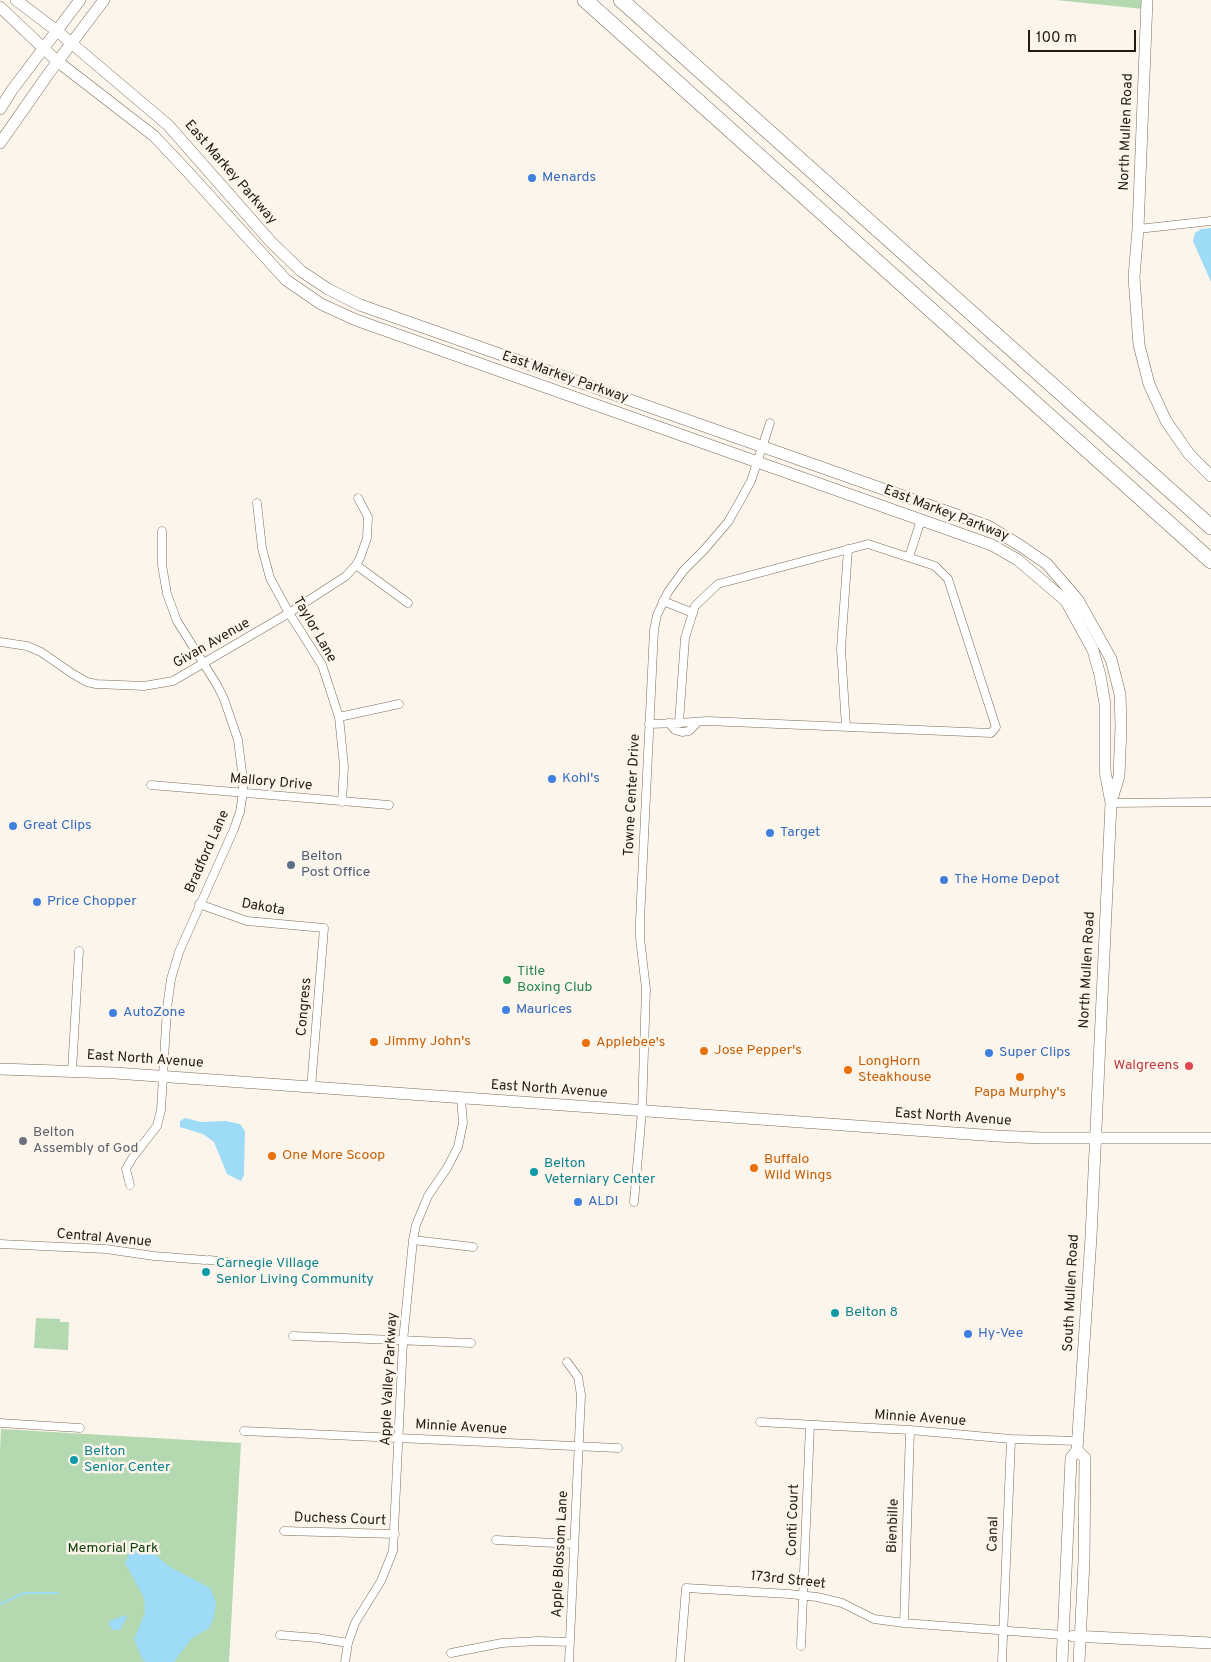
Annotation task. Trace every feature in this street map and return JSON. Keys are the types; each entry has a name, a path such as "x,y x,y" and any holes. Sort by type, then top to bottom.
{"highway":[{"path":"585,0 1211,560"},
{"path":"621,0 1211,527"}],"street":[{"name":"East Markey Parkway","path":"16,0 57,31 168,125 271,242 301,271 328,289 360,305 988,526 1047,564 1078,600 1094,625 1111,658 1120,694 1121,727 1119,776 1111,803"},
{"path":"0,109 12,90 80,0"},
{"path":"0,143 57,62 104,0"},
{"name":"North Mullen Road","path":"1138,229 1147,3"},
{"name":"East Markey Parkway","path":"0,7 57,62 154,136 286,280 321,304 356,320 992,545 1012,556 1041,578 1066,601 1092,650 1106,704 1106,770 1111,803"},
{"path":"1211,221 1138,229 1134,277 1137,333 1149,384 1159,409 1176,438 1188,454 1211,476"},
{"name":"Towne Center Drive","path":"634,1202 642,1111 646,989 640,938 640,920 654,630 657,615 668,592 684,570 728,522 751,482 770,423"},
{"name":"Givan Avenue","path":"0,642 27,646 41,652 87,682 144,686 173,681 289,613 346,576 356,566 365,548 368,529 368,517 358,498"},
{"name":"Taylor Lane","path":"257,503 270,578 289,613 322,665 339,717 344,766 342,802"},
{"path":"909,557 922,520"},
{"name":"Bradford Lane","path":"130,1185 126,1169 157,1126 161,1110 166,1008 171,979 179,952 199,904 234,829 240,812 242,792 240,753 234,727 224,699 177,620 166,594 162,565 162,531"},
{"path":"649,724 670,724 698,722 991,733 996,727 948,579 935,566 868,544 718,584 695,606 685,638 679,723"},
{"path":"846,727 841,649 848,549"},
{"path":"356,566 408,603"},
{"path":"663,601 693,613"},
{"path":"339,717 399,704"},
{"path":"670,724 675,730 682,732 689,731 698,722"},
{"name":"Mallory Drive","path":"151,785 389,805"},
{"path":"1111,803 1211,802"},
{"name":"North Mullen Road","path":"1096,1138 1111,803"},
{"name":"Dakota","path":"199,904 247,921 324,928"},
{"name":"Congress","path":"311,1088 324,928"},
{"path":"72,1071 79,951"},
{"name":"East North Avenue","path":"0,1069 162,1076 997,1136 1211,1138"},
{"name":"Apple Valley Parkway","path":"345,1662 348,1643 355,1623 385,1574 393,1551 403,1341 413,1240 416,1225 428,1196 458,1147 463,1123 461,1098"},
{"name":"South Mullen Road","path":"1062,1662 1072,1458 1078,1445 1096,1138"},
{"path":"413,1240 473,1247"},
{"name":"Central Avenue","path":"0,1244 106,1249 154,1256 228,1262"},
{"path":"293,1336 471,1343"},
{"name":"Apple Blossom Lane","path":"567,1362 576,1373 580,1389 579,1446 568,1662"},
{"name":"Minnie Avenue","path":"760,1422 910,1430 1078,1445"},
{"path":"0,1423 80,1428"},
{"name":"Conti Court","path":"801,1646 810,1425"},
{"name":"Bienbille","path":"904,1624 910,1430"},
{"name":"Minnie Avenue","path":"244,1431 618,1448"},
{"name":"Canal","path":"1003,1631 1011,1439"},
{"name":"South Mullen Road","path":"1078,1445 1085,1458 1084,1561 1079,1662"},
{"name":"Duchess Court","path":"284,1531 395,1534"},
{"path":"496,1540 574,1544"},
{"name":"173rd Street","path":"680,1662 686,1588 804,1595 842,1603 874,1619 904,1624 1080,1637 1211,1643"},
{"path":"1002,1662 1003,1631"},
{"path":"280,1635 348,1643"},
{"path":"451,1653 502,1643 570,1642"}],"green space":[{"path":"1056,0 1143,0 1143,9"},
{"path":"36,1318 60,1319 60,1322 69,1322 68,1350 34,1348"},
{"name":"Memorial Park","path":"1,1429 241,1443 229,1662 0,1662"}],"water":[{"path":"1211,228 1211,282 1193,241 1195,233 1201,229"},
{"path":"185,1118 201,1122 226,1121 240,1124 245,1131 244,1175 241,1181 227,1174 214,1142 203,1134 180,1127 180,1121"},
{"path":"139,1548 147,1548 170,1567 210,1588 216,1602 214,1618 209,1628 191,1639 174,1662 146,1662 142,1659 134,1639 145,1613 144,1598 125,1563 129,1554"},
{"path":"126,1615 127,1617 120,1630 113,1630 109,1625 109,1621"}],"waterway":[{"path":"0,1604 24,1593 58,1593"}],"place":[{"name":"Menards","path":"532,178"},
{"name":"Kohl's","path":"552,779"},
{"name":"Great Clips","path":"13,826"},
{"name":"Target","path":"770,833"},
{"name":"Belton Post Office","path":"291,865"},
{"name":"The Home Depot","path":"944,880"},
{"name":"Price Chopper","path":"37,902"},
{"name":"Title Boxing Club","path":"507,980"},
{"name":"Maurices","path":"506,1010"},
{"name":"AutoZone","path":"113,1013"},
{"name":"Jimmy John's","path":"374,1042"},
{"name":"Applebee's","path":"586,1043"},
{"name":"Jose Pepper's","path":"704,1051"},
{"name":"Super Clips","path":"989,1053"},
{"name":"Walgreens","path":"1189,1066"},
{"name":"LongHorn Steakhouse","path":"848,1070"},
{"name":"Papa Murphy's","path":"1020,1077"},
{"name":"Belton Assembly of God","path":"23,1141"},
{"name":"One More Scoop","path":"272,1156"},
{"name":"Buffalo Wild Wings","path":"754,1168"},
{"name":"Belton Veterniary Center","path":"534,1172"},
{"name":"ALDI","path":"578,1202"},
{"name":"Carnegie Village Senior Living Community","path":"206,1272"},
{"name":"Belton 8","path":"835,1313"},
{"name":"Hy-Vee","path":"968,1334"},
{"name":"Belton Senior Center","path":"74,1460"}]}
